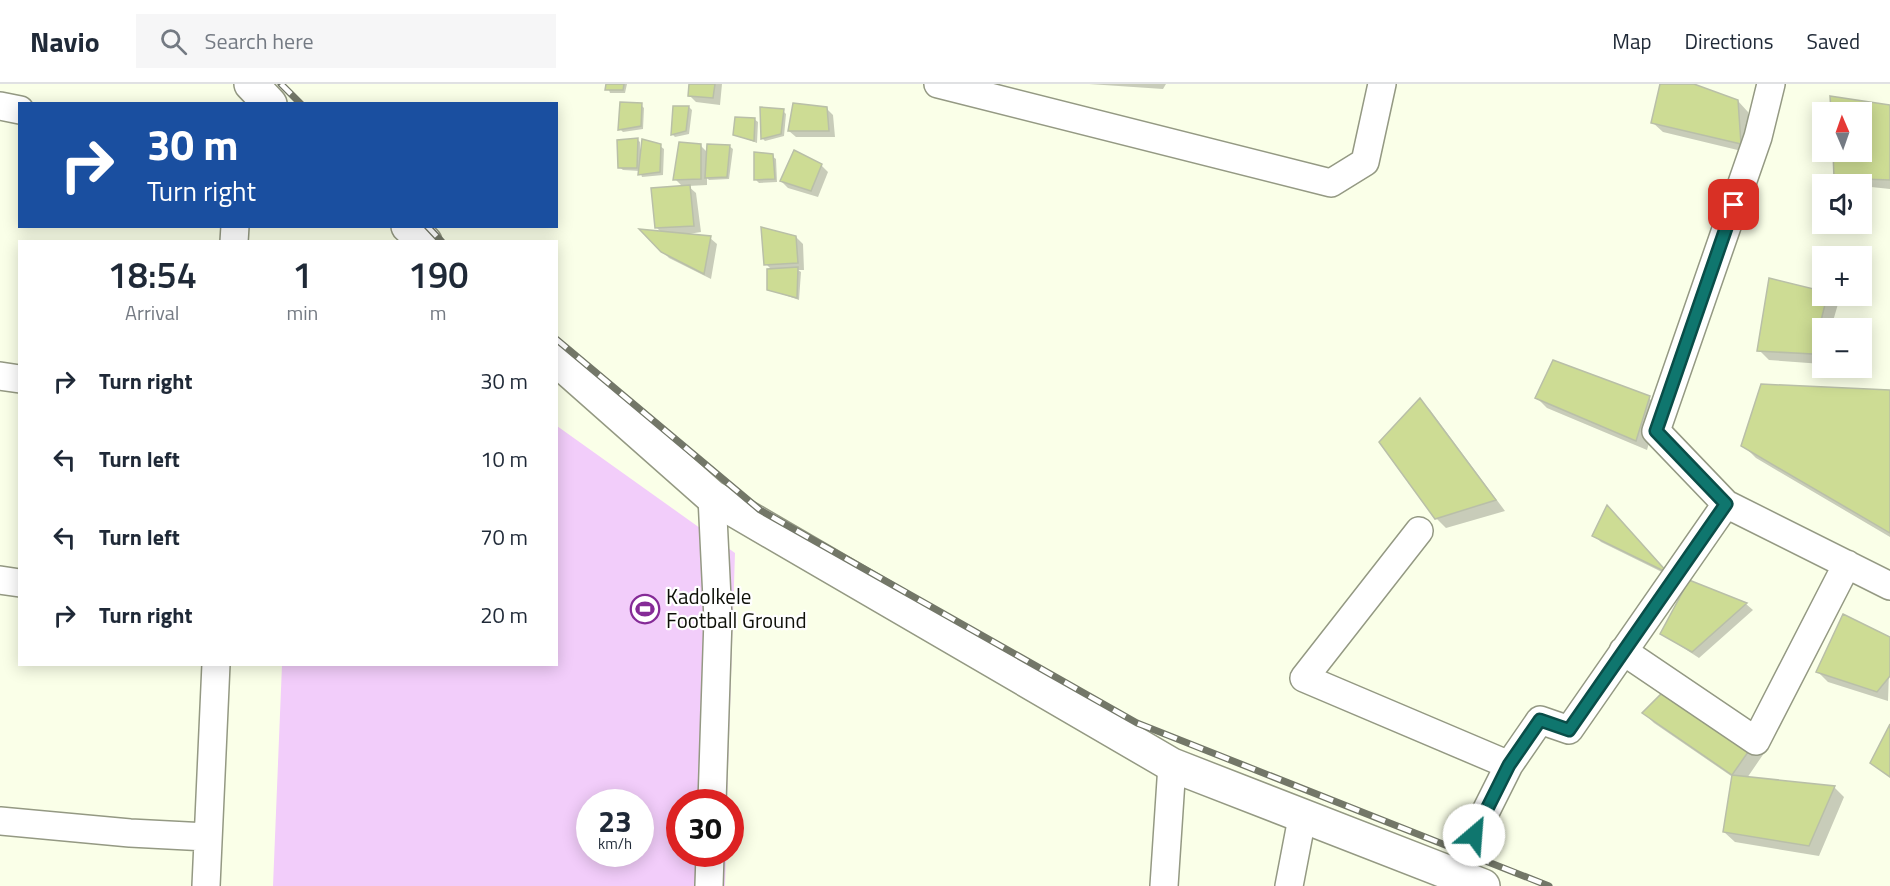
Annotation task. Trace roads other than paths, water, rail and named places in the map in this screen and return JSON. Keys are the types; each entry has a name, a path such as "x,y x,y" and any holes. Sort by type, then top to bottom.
{"main road":[{"path":"410,228 423,240"},
{"path":"558,361 712,497 1172,765 1302,818 1483,886"}],"street":[{"path":"938,84 1331,183 1365,162 1382,84"},
{"path":"1771,84 1758,137 1656,431 1726,504 1890,586"},
{"path":"0,106 18,110"},
{"path":"0,376 18,379"},
{"path":"712,497 718,619 712,789"},
{"path":"1465,853 1509,765 1540,720 1569,730 1726,504"},
{"path":"1419,531 1304,678 1509,765"},
{"path":"1623,651 1756,741 1847,564"},
{"path":"0,580 18,583"},
{"path":"206,886 216,666"},
{"path":"1164,886 1172,765"},
{"path":"1289,886 1302,818"},
{"path":"0,821 130,833 207,837"},
{"path":"709,886 710,867"}],"railway":[{"path":"281,84 299,102"},
{"path":"429,228 440,240"},
{"path":"558,341 760,510 1137,723 1549,886"}],"place":[{"name":"Kadolkele Football Ground","path":"645,609"}]}
